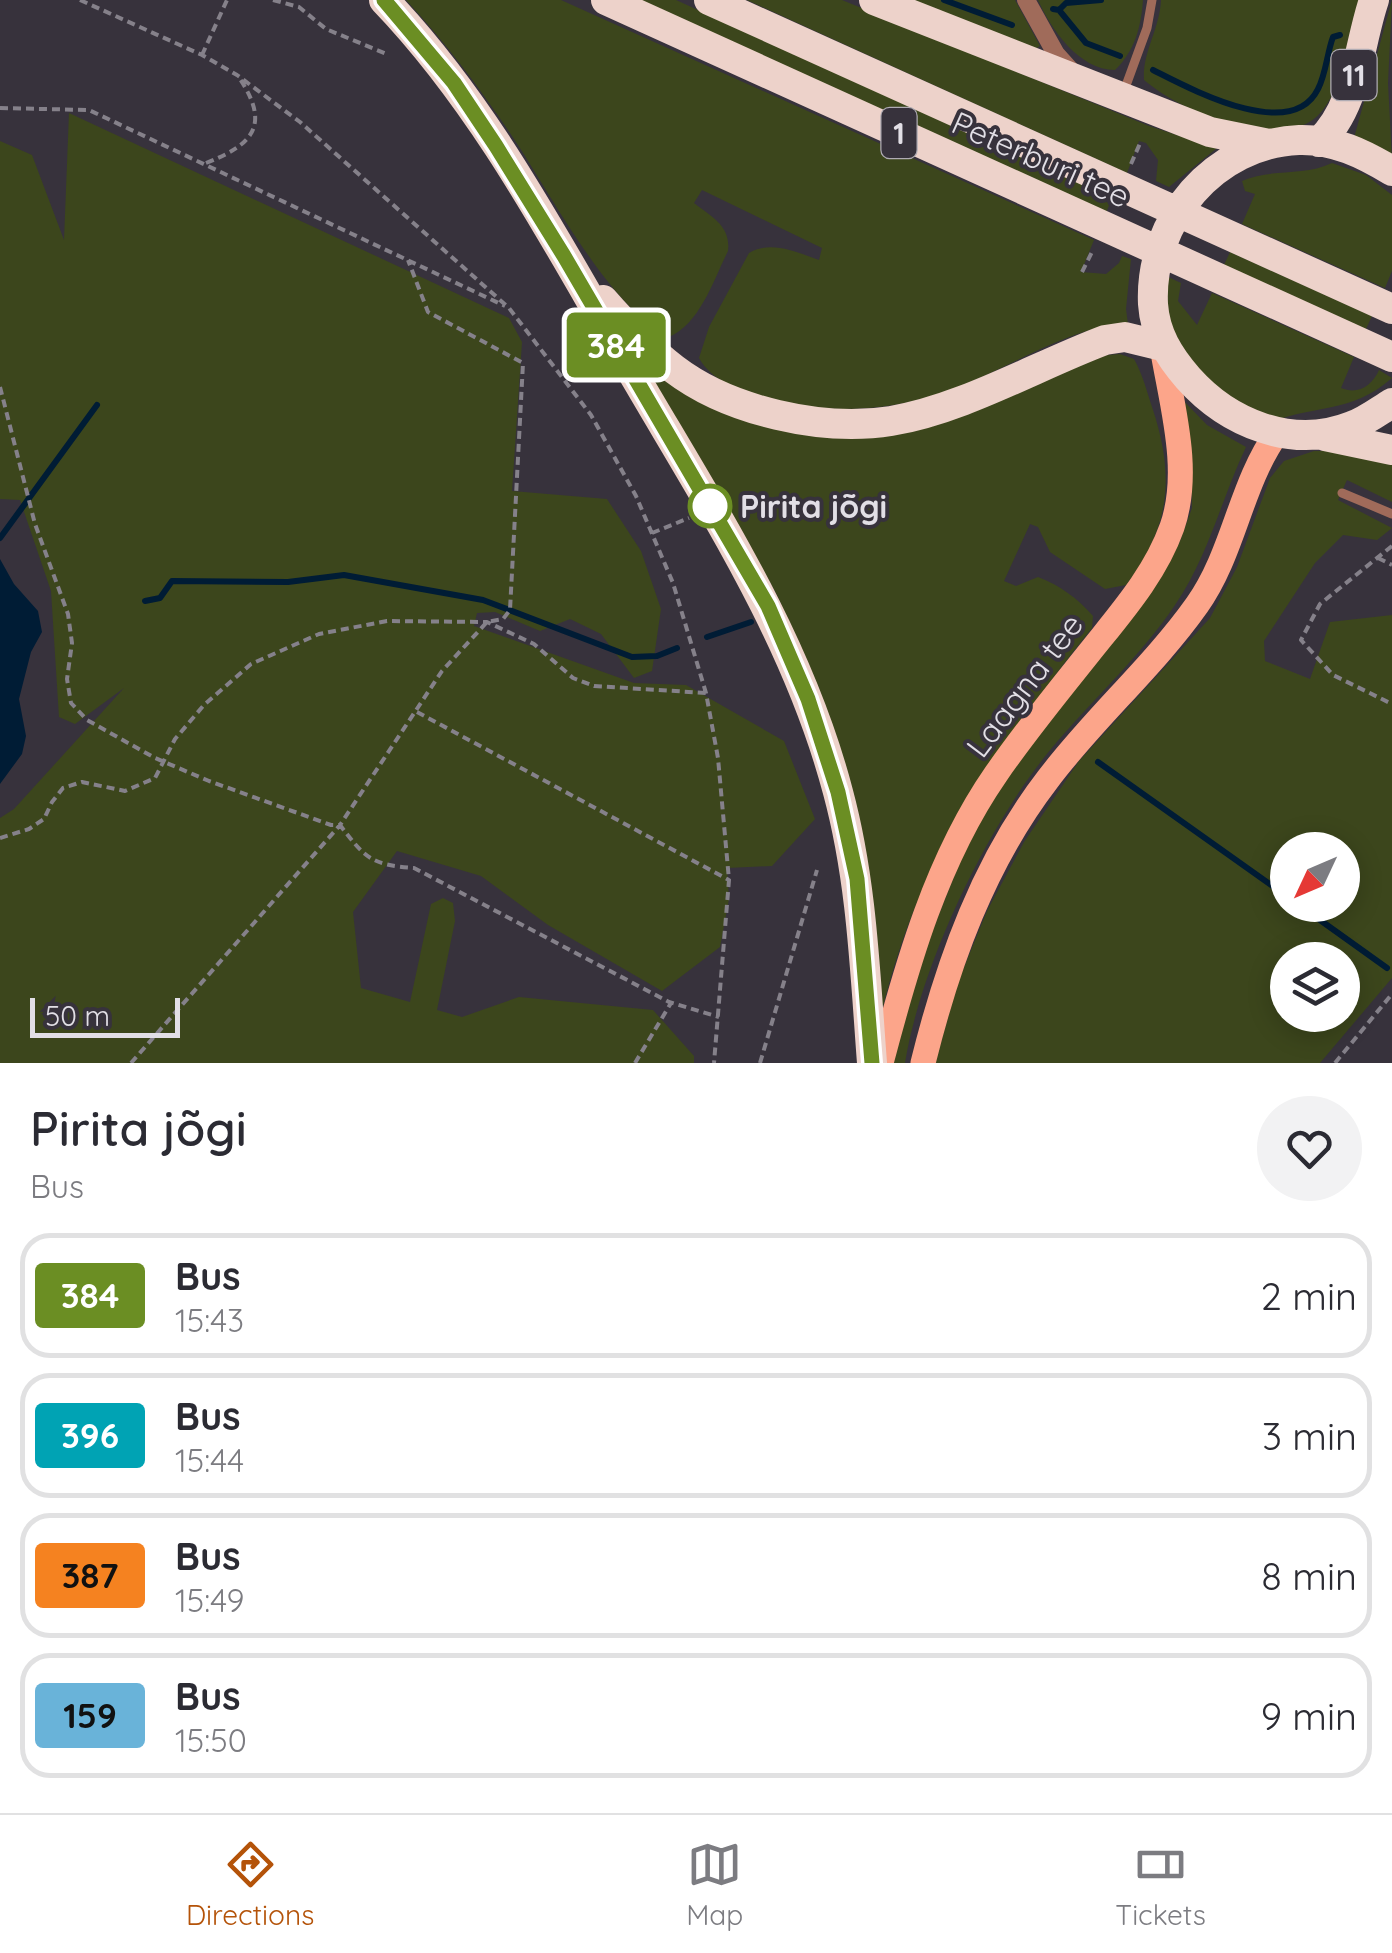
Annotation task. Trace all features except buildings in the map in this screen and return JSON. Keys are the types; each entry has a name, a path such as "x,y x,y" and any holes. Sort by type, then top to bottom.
{"highway":[{"path":"384,0 454,83 564,256 768,606 808,699 838,792 857,879 872,1063"},
{"name":"Peterburi tee","path":"606,0 1099,233 1219,278 1392,357"},
{"name":"Peterburi tee","path":"709,0 1123,179 1236,238 1385,306"},
{"path":"874,0 1210,132 1269,144 1319,142 1363,154 1392,172"},
{"name":"11","path":"1319,142 1336,126 1349,94 1374,0"},
{"path":"1269,144 1230,160 1196,186 1171,220 1158,261 1153,304 1162,346 1207,400 1240,421 1277,432 1317,434 1392,450"},
{"path":"564,256 618,318 676,370 738,404 790,417 846,425 893,420 940,408 1105,340 1125,337 1162,346"},
{"path":"1317,434 1352,426 1392,403"}],"main road":[{"name":"Laagna tee","path":"881,1063 901,988 933,896 970,817 1019,742 1138,591 1172,527 1181,472 1162,346"},
{"path":"924,1063 949,969 1012,830 1090,726 1199,602 1258,460 1277,432"}],"street":[{"path":"1026,0 1056,54 1081,82"}],"lane":[{"path":"1122,98 1148,28 1152,0"},
{"path":"1342,493 1392,514"}],"path":[{"path":"80,0 202,55 300,122 509,308 591,416 636,496 674,583 706,694 718,758 730,880 714,1063"},
{"path":"202,55 227,0"},
{"path":"273,0 299,8 326,29 389,56"},
{"path":"204,164 235,152 251,136 256,122 253,99 237,76"},
{"path":"0,108 90,110 509,308"},
{"path":"1123,179 1141,142"},
{"path":"1082,272 1099,233"},
{"path":"0,838 30,829 44,820 63,788 82,782 125,791 154,778 175,740 204,705 251,664 319,634 387,621 487,622 503,619 510,610 522,362 428,312 408,260"},
{"path":"0,386 35,524 68,614 72,643 67,679 72,702 87,720 164,762 331,825 340,824"},
{"path":"652,533 692,516"},
{"path":"1392,546 1320,604 1301,640 1332,675 1392,704"},
{"path":"1378,558 1392,566"},
{"path":"487,622 534,644 574,678 594,686 706,694"},
{"path":"130,1063 340,824 442,672 487,622"},
{"path":"417,712 730,880"},
{"path":"340,824 363,855 382,866 414,868 672,1002 719,1017"},
{"path":"760,1063 817,870"},
{"path":"1334,1063 1392,994"},
{"path":"635,1063 672,1002"}],"green space":[{"path":"406,0 561,0 1094,240 1081,272 1106,274 1122,256 1131,259 1128,324 1071,336 961,386 898,404 852,409 806,407 734,387 711,373 699,358 709,327 749,253 775,247 819,260 822,248 702,190 694,203 723,229 728,251 698,311 669,337 647,322 604,276 489,103"},
{"path":"636,0 676,0 1112,198 1106,213"},
{"path":"747,0 842,0 1149,126 1217,148 1169,187 1156,181 1158,160 1146,143 1139,141 1127,173"},
{"path":"902,0 1015,0 1040,46 1030,52"},
{"path":"1038,0 1143,0 1132,47 1115,70 1090,63 1068,46"},
{"path":"1161,0 1360,0 1341,73 1322,111 1305,124 1283,130 1258,130 1206,116 1144,80"},
{"path":"1392,0 1388,83 1392,160 1354,138"},
{"path":"69,113 509,318 522,342 512,491 607,499 641,551 661,609 652,671 634,678 601,634 570,619 540,631 495,612 477,613 474,626 634,683 686,685 784,741 815,819 772,866 727,868 729,899 720,947 662,991 548,925 481,876 397,851 353,912 361,988 410,1002 431,904 443,898 453,903 455,921 437,1010 462,1017 519,997 653,1010 694,1056 694,1063 0,1063 0,818 14,809 124,688 75,724 59,717 51,591 20,500 0,499 0,141 32,155 64,240"},
{"path":"1332,163 1366,175 1392,195 1392,271 1385,288 1242,224 1255,194 1245,191 1242,181"},
{"path":"1230,252 1372,316 1366,329 1224,265"},
{"path":"1166,276 1181,283 1178,301 1197,325 1212,293 1354,357 1341,388 1364,388 1379,370 1392,378 1345,404 1265,425 1200,384 1169,328"},
{"path":"628,345 831,435 1097,356 1120,354 1134,359 1142,377 1160,434 1166,480 1160,522 1152,543 1126,585 1105,589 1050,552 1038,527 1030,524 1004,581 1016,586 1038,577 1054,584 1093,616 1092,628 1022,719 963,809 916,905 881,1015 813,675 776,593"},
{"path":"1177,394 1207,425 1246,447 1205,548 1186,587 1161,624 1051,749 1003,817 941,940 913,1024 905,1063 892,1063 906,997 967,844 998,785 1157,582 1180,541 1192,508 1191,472"},
{"path":"1314,451 1342,451 1392,463 1392,502 1347,480 1338,500 1392,528 1377,540 1343,535 1315,563 1264,641 1265,661 1310,679 1330,622 1392,615 1392,978 1360,1016 1360,942 1270,942 1270,1032 1346,1032 1320,1063 935,1063 958,982 987,911 1024,842 1079,761 1210,618 1237,567 1270,478 1284,461"}],"water":[{"path":"0,559 14,584 38,611 42,632 31,652 19,699 26,736 22,754 0,784"}],"waterway":[{"path":"944,0 1012,25"},
{"path":"1053,9 1059,10 1066,3 1101,0"},
{"path":"1059,10 1086,43 1120,56"},
{"path":"1153,70 1239,107 1286,112 1305,105 1318,89 1333,37 1340,35"},
{"path":"0,538 97,405"},
{"path":"145,601 160,598 172,581 288,582 344,575 483,600 632,657 657,656 677,648"},
{"path":"707,637 751,622"},
{"path":"1098,762 1270,884"},
{"path":"1323,922 1387,968"}],"bus line":[{"name":"384","path":"384,0 454,83 496,146 768,606 808,699 838,792 857,879 872,1063"}],"place":[{"name":"Pirita jõgi","path":"710,506"}]}
